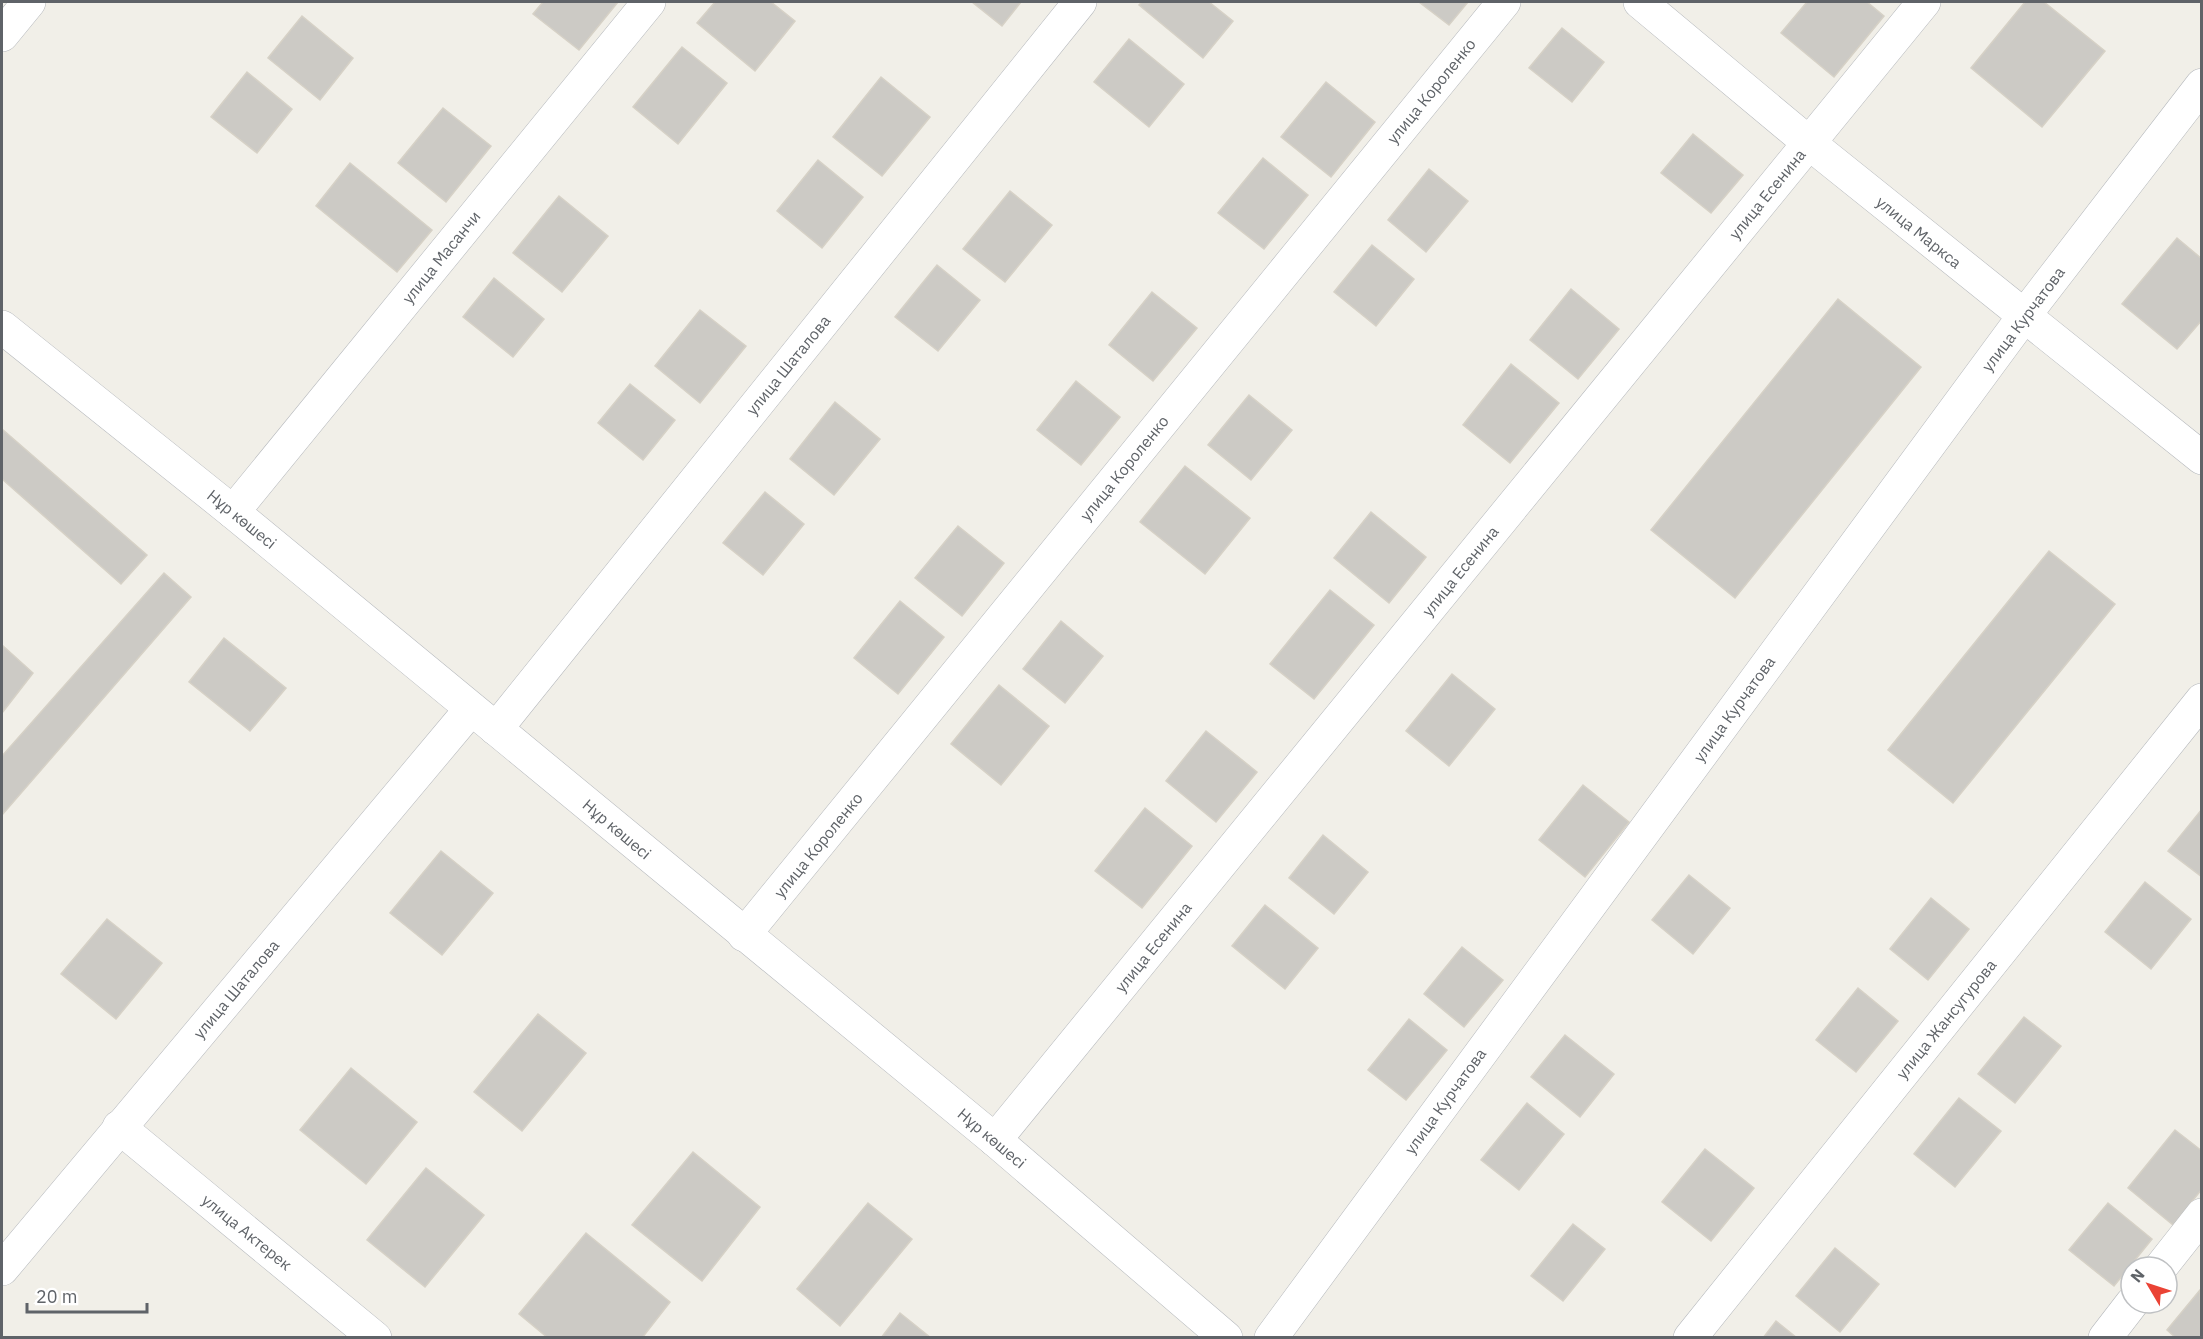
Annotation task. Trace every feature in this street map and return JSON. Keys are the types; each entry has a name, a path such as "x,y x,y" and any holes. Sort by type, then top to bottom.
{"street":[{"path":"2,35 29,2"},
{"name":"улица Масанчи","path":"233,512 649,2"},
{"name":"улица Шаталова","path":"496,729 1080,2"},
{"name":"улица Короленко","path":"744,935 1504,2"},
{"name":"улица Маркса","path":"1640,2 1809,143 2202,458"},
{"name":"улица Есенина","path":"995,1140 1924,2"},
{"name":"улица Курчатова","path":"1271,1338 2024,316 2202,85"},
{"name":"Нұр көшесі","path":"2,327 233,512 995,1140 1226,1338"},
{"name":"улица Жансугурова","path":"1690,1338 2202,700"},
{"name":"улица Шаталова","path":"2,1269 471,709"},
{"name":"улица Актерек","path":"119,1127 375,1338"},
{"path":"2170,1255 2202,1215"},
{"path":"2105,1338 2123,1315"}],"building":[{"path":"543,2 618,2 579,50 533,14"},
{"path":"715,2 771,2 795,21 755,71 697,23"},
{"path":"972,2 1021,2 1002,26"},
{"path":"1142,2 1209,2 1233,21 1203,58 1139,5"},
{"path":"1419,2 1468,2 1449,25"},
{"path":"1807,2 1867,2 1884,16 1834,77 1781,33"},
{"path":"2025,2 2044,2 2105,51 2042,127 1971,68"},
{"path":"302,16 353,58 320,100 268,58"},
{"path":"1562,28 1604,62 1572,102 1529,68"},
{"path":"1129,39 1184,84 1149,127 1094,82"},
{"path":"682,47 727,83 678,144 633,107"},
{"path":"247,72 292,109 257,153 211,117"},
{"path":"881,77 930,117 882,176 833,137"},
{"path":"1326,82 1375,122 1331,177 1281,137"},
{"path":"443,108 491,146 446,202 398,163"},
{"path":"1693,134 1743,175 1711,213 1661,173"},
{"path":"1263,158 1308,195 1264,249 1218,213"},
{"path":"818,160 863,197 822,248 777,211"},
{"path":"350,163 432,230 397,272 316,206"},
{"path":"1429,169 1468,201 1426,252 1388,220"},
{"path":"1010,191 1052,225 1005,282 963,249"},
{"path":"559,196 608,236 562,292 513,253"},
{"path":"2177,238 2202,259 2202,320 2177,349 2122,304"},
{"path":"1372,245 1414,279 1376,326 1334,292"},
{"path":"937,265 980,300 938,351 895,317"},
{"path":"494,278 544,319 513,357 463,317"},
{"path":"1571,289 1619,329 1578,379 1530,340"},
{"path":"1152,292 1197,328 1153,381 1109,345"},
{"path":"1838,299 1921,367 1735,598 1651,530"},
{"path":"700,310 746,346 700,403 655,366"},
{"path":"1511,364 1559,403 1510,463 1463,425"},
{"path":"1076,381 1120,417 1081,465 1037,430"},
{"path":"630,384 675,420 643,460 598,423"},
{"path":"1249,395 1292,430 1251,480 1208,445"},
{"path":"835,402 880,439 834,495 790,459"},
{"path":"2,429 147,555 121,584 2,479"},
{"path":"1185,466 1250,518 1205,574 1140,522"},
{"path":"765,492 804,524 763,575 723,543"},
{"path":"1371,512 1426,557 1389,603 1334,558"},
{"path":"958,526 1004,563 962,616 915,578"},
{"path":"2049,551 2115,604 1953,803 1888,750"},
{"path":"164,573 191,597 2,815 2,756"},
{"path":"1330,590 1374,625 1314,699 1270,664"},
{"path":"900,601 944,637 898,694 854,658"},
{"path":"1061,621 1103,656 1065,703 1023,669"},
{"path":"224,638 286,688 250,731 189,682"},
{"path":"2,645 33,673 2,713"},
{"path":"1452,674 1495,709 1449,766 1406,731"},
{"path":"999,685 1049,726 1001,785 951,744"},
{"path":"1206,731 1257,772 1216,822 1166,781"},
{"path":"1583,785 1629,822 1585,877 1539,840"},
{"path":"1145,808 1192,846 1142,908 1095,871"},
{"path":"2202,809 2202,877 2168,851"},
{"path":"1323,835 1368,872 1334,914 1289,878"},
{"path":"441,851 493,893 442,955 390,913"},
{"path":"1689,875 1730,908 1693,954 1652,920"},
{"path":"2145,882 2191,919 2151,969 2105,932"},
{"path":"1931,898 1969,929 1928,980 1890,949"},
{"path":"1265,905 1318,948 1285,989 1232,946"},
{"path":"107,919 162,963 116,1019 61,974"},
{"path":"1462,947 1503,980 1464,1027 1424,994"},
{"path":"1858,988 1898,1021 1856,1072 1816,1040"},
{"path":"538,1014 586,1053 522,1131 474,1092"},
{"path":"2024,1017 2061,1046 2015,1103 1978,1074"},
{"path":"1409,1019 1447,1050 1406,1100 1368,1070"},
{"path":"1565,1035 1614,1074 1580,1117 1531,1077"},
{"path":"351,1068 417,1122 366,1184 300,1130"},
{"path":"1959,1098 2001,1131 1955,1187 1914,1154"},
{"path":"1527,1103 1564,1134 1519,1190 1481,1160"},
{"path":"2175,1130 2202,1151 2202,1189 2173,1225 2128,1188"},
{"path":"1705,1149 1754,1188 1711,1241 1662,1202"},
{"path":"693,1152 760,1207 702,1281 632,1225"},
{"path":"426,1168 484,1215 425,1287 367,1240"},
{"path":"868,1203 912,1239 840,1326 797,1289"},
{"path":"2108,1203 2152,1239 2139,1255 2119,1255 2119,1280 2114,1286 2069,1250"},
{"path":"1573,1224 1605,1249 1563,1301 1531,1276"},
{"path":"586,1233 670,1302 642,1338 548,1338 519,1314"},
{"path":"1835,1248 1879,1284 1840,1332 1796,1296"},
{"path":"2200,1290 2202,1338 2176,1338 2167,1330"},
{"path":"900,1313 931,1338 881,1338"},
{"path":"1776,1321 1797,1338 1763,1338"}]}
